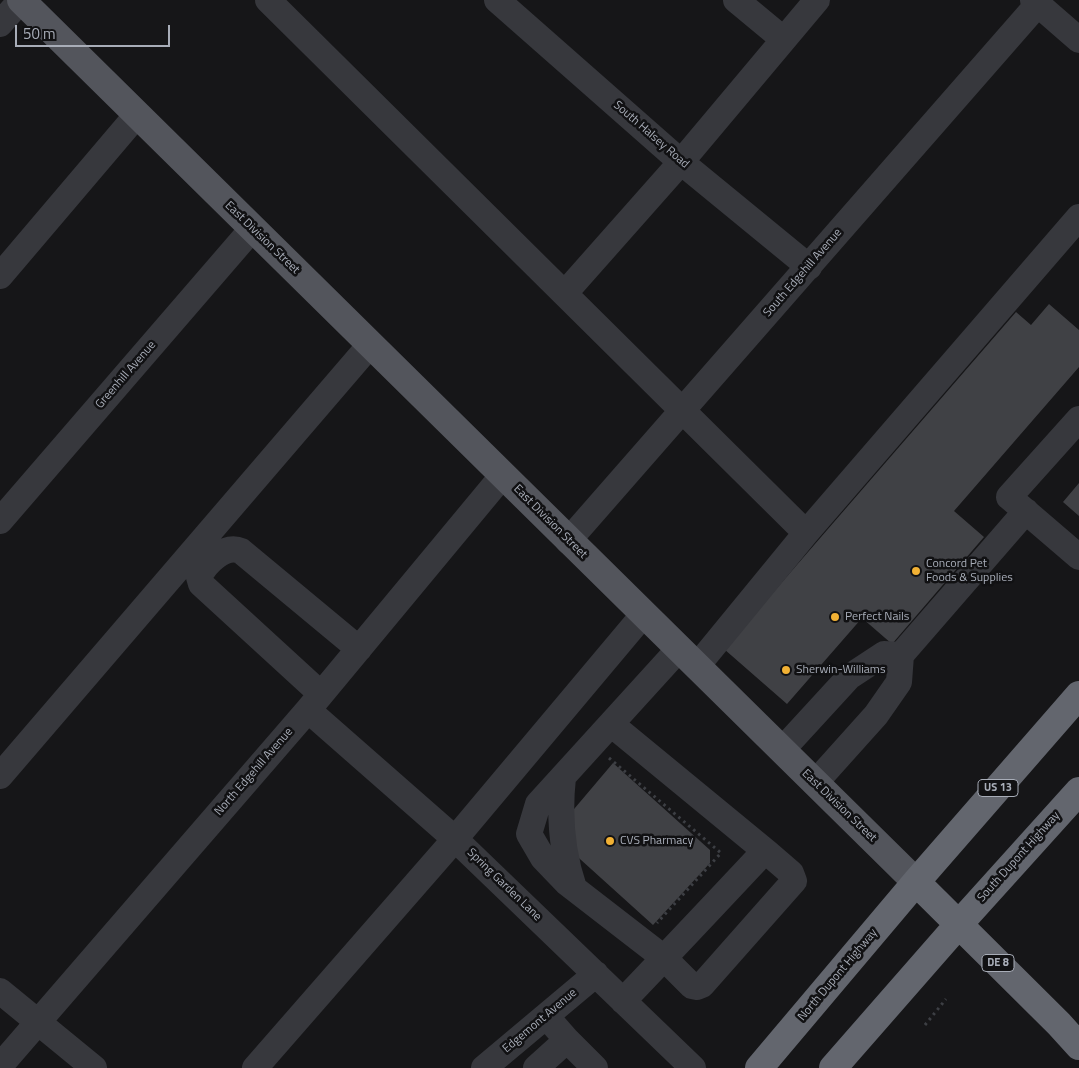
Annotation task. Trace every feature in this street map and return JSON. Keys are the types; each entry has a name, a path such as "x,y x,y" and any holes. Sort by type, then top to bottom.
{"highway":[{"name":"US 13","path":"916,882 1079,694"},
{"name":"South Dupont Highway","path":"959,924 1079,791"},
{"name":"East Division Street","path":"916,882 1079,1046"},
{"name":"North Dupont Highway","path":"760,1068 916,882"},
{"path":"833,1068 959,924"}],"main road":[{"name":"East Division Street","path":"21,0 136,116 916,882"}],"street":[{"path":"0,24 21,0"},
{"path":"268,0 565,292 806,533"},
{"name":"South Halsey Road","path":"497,0 681,162 809,267"},
{"path":"736,0 783,39"},
{"path":"565,292 681,162 817,0"},
{"path":"1035,2 1079,40"},
{"name":"South Edgehill Avenue","path":"568,541 809,267 1035,2"},
{"path":"0,276 136,116"},
{"path":"611,724 769,854 791,873 794,880 702,986 692,986 664,958 574,888 543,858 529,834 538,804 611,724 688,658 806,533 1079,216"},
{"name":"Greenhill Avenue","path":"0,521 252,229"},
{"path":"0,776 370,345"},
{"path":"1079,419 1009,498 1079,557"},
{"name":"North Edgehill Avenue","path":"0,1066 314,702 503,475"},
{"path":"815,783 876,715 899,682 901,655 1026,511"},
{"name":"Spring Garden Lane","path":"359,649 241,552 235,549 226,551 202,570 199,577 201,584 314,702 624,1001 677,1063"},
{"path":"255,1068 455,839 643,615"},
{"path":"782,750 848,676 884,654 901,655"},
{"path":"563,777 560,803 566,866 574,888"},
{"path":"624,1001 761,855 769,854"},
{"name":"Edgemont Avenue","path":"496,1064 546,1016 596,974"},
{"path":"0,991 94,1068"},
{"path":"546,1016 595,1068"},
{"path":"536,1068 567,1040"}],"path":[{"path":"593,744 721,853 653,927"},
{"path":"925,1025 946,999"}],"building":[{"path":"1049,304 1079,330 1079,367 954,511 984,537 892,644 862,618 787,704 724,649 1016,312 1031,325"},
{"path":"1079,483 1079,516 1063,502"},
{"name":"CVS Pharmacy","path":"613,763 710,850 710,863 653,925 570,850 569,815"}],"place":[{"name":"Concord Pet Foods & Supplies","path":"916,571"},
{"name":"Perfect Nails","path":"835,617"},
{"name":"Sherwin-Williams","path":"786,670"},
{"name":"CVS Pharmacy","path":"610,841"}]}
